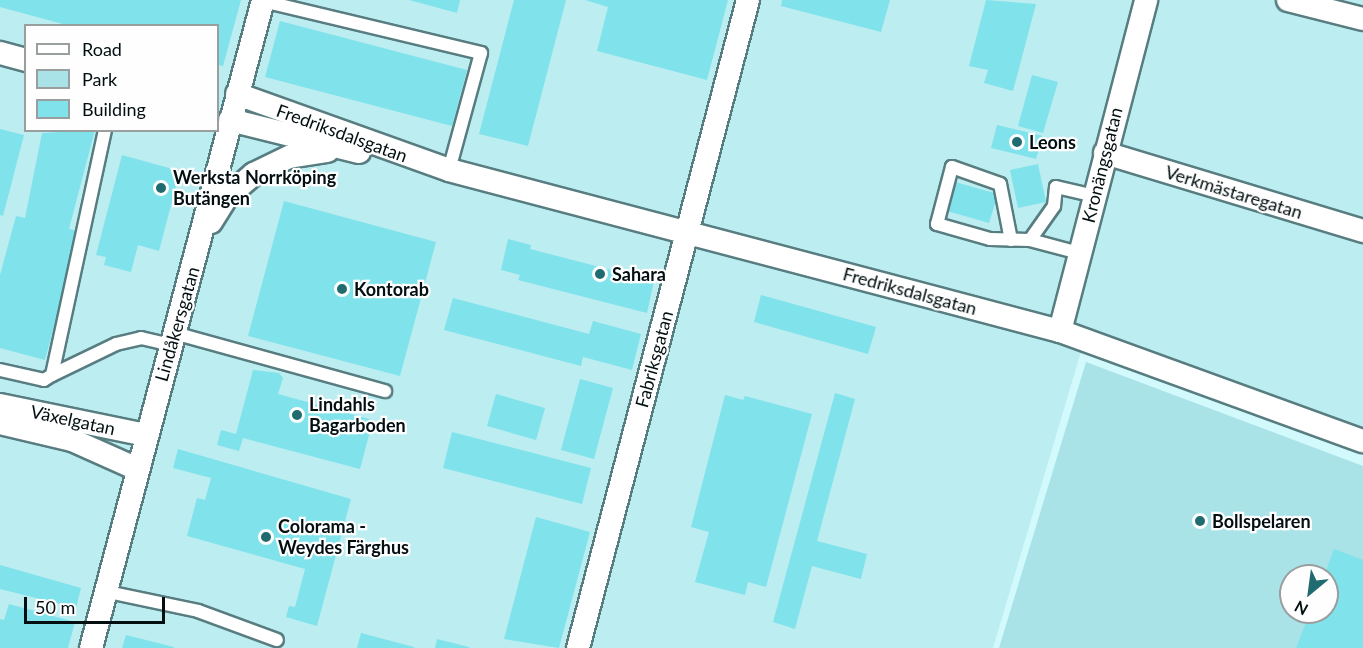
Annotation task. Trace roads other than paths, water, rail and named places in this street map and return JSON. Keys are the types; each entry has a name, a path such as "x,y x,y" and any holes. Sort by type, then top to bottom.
{"street":[{"name":"Lindåkersgatan","path":"91,648 108,592 146,435 196,257 229,109 263,0"},
{"name":"Fabriksgatan","path":"578,648 748,0"},
{"name":"Kronängsgatan","path":"1060,331 1146,0"},
{"path":"1288,0 1363,20"},
{"path":"0,53 24,59"},
{"name":"Fredriksdalsgatan","path":"229,109 347,150 449,170"},
{"name":"Fredriksdalsgatan","path":"229,109 449,170 1060,331 1363,441"},
{"name":"Fredriksdalsgatan","path":"196,257 226,198 254,174 289,157 347,150"},
{"name":"Verkmästaregatan","path":"1105,153 1363,231"},
{"name":"Växelgatan","path":"0,405 146,435"},
{"name":"Växelgatan","path":"0,423 72,440 137,469"}],"lane":[{"path":"263,0 481,53 449,170"},
{"path":"52,375 105,132"},
{"path":"1011,240 1000,184 952,167 937,224 990,239 1011,240 1030,240 1079,253"},
{"path":"1030,240 1054,206 1056,187 1095,196"},
{"path":"0,370 44,380 125,342 141,338 172,339 385,391"},
{"path":"108,592 198,611 277,640"}],"place":[{"name":"Leons","path":"1017,142"},
{"name":"Werksta Norrköping Butängen","path":"161,188"},
{"name":"Sahara","path":"600,274"},
{"name":"Kontorab","path":"342,289"},
{"name":"Lindahls Bagarboden","path":"297,415"},
{"name":"Bollspelaren","path":"1200,521"},
{"name":"Colorama - Weydes Färghus","path":"266,537"}]}
